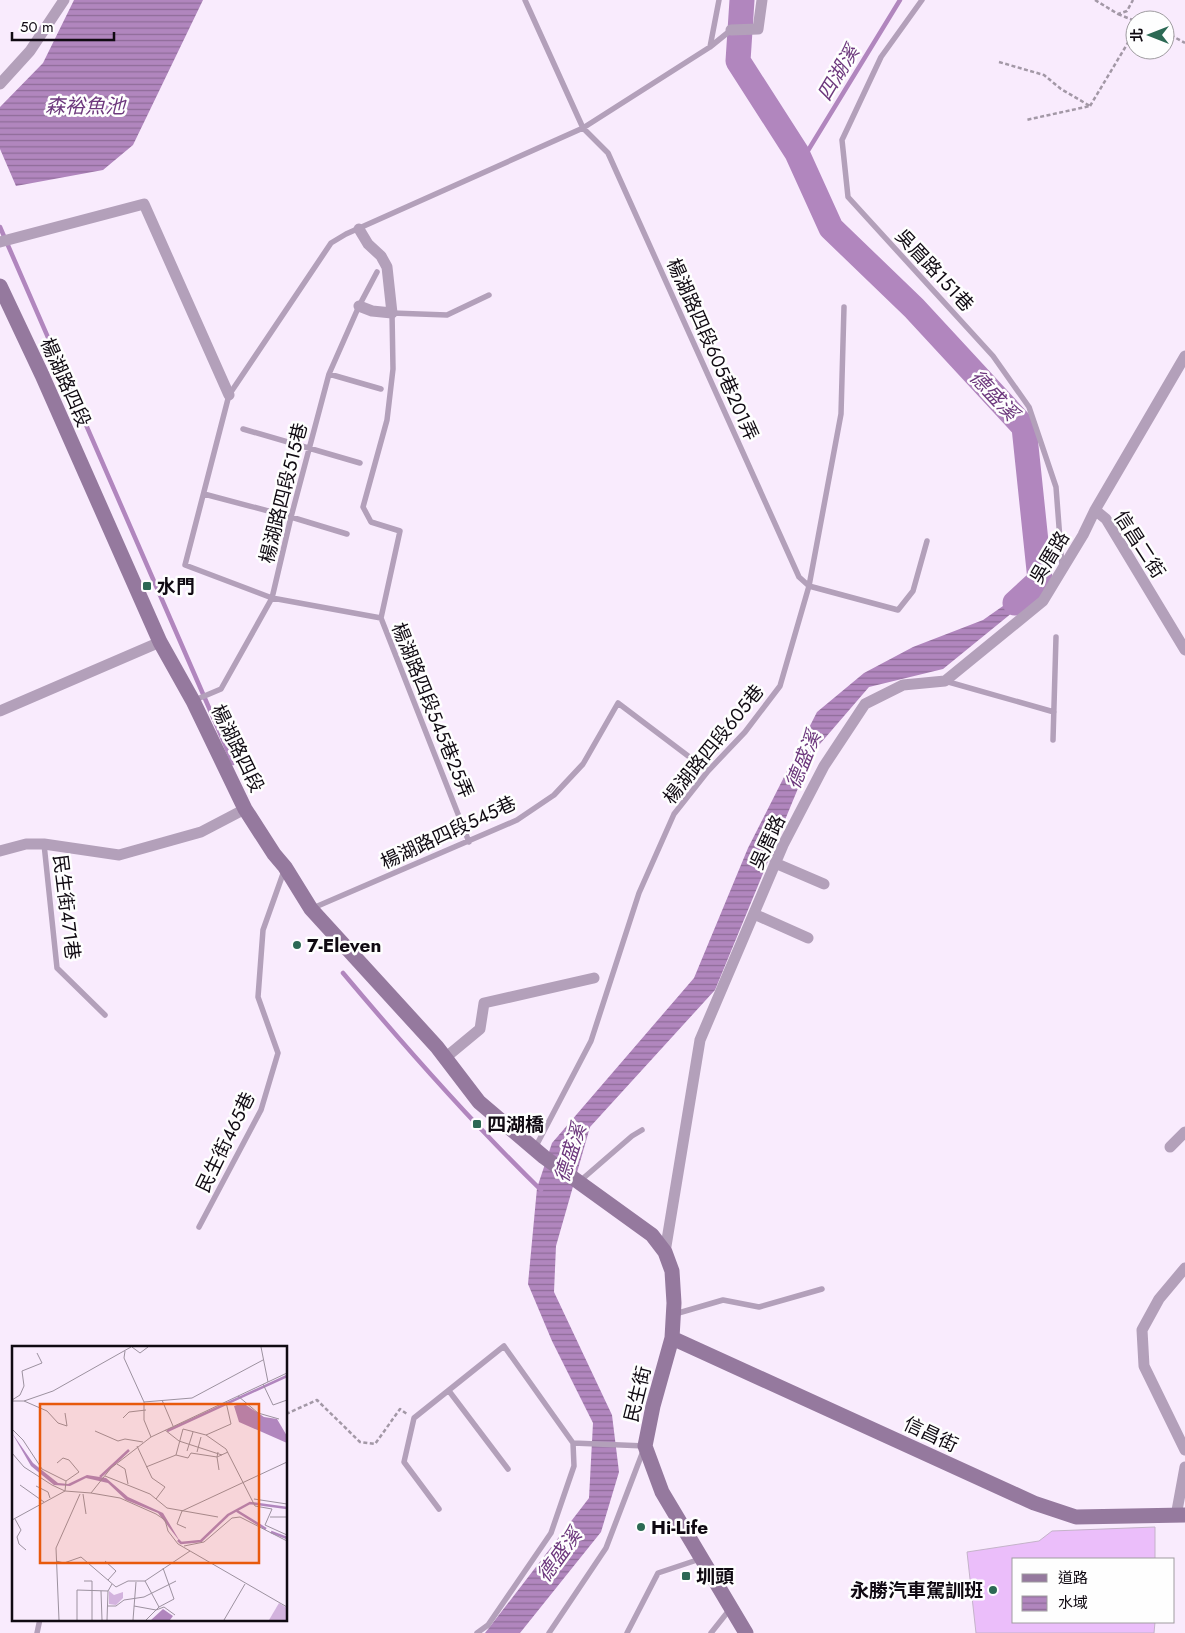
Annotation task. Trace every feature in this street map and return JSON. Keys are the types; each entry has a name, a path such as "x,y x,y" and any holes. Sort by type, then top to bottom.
{"street":[{"path":"0,84 30,51 64,0"},
{"path":"730,30 758,29 762,0"},
{"path":"0,242 144,204 229,395"},
{"path":"359,229 368,244 381,256 387,267 392,313 372,311 359,306"},
{"name":"楊湖路四段","path":"0,286 46,384 160,642 193,701 246,808 274,854 285,867 311,909 445,1058 479,1102 540,1153"},
{"name":"吳厝路","path":"665,1252 700,1040 783,845 824,766 865,704 902,685 945,681 1044,601 1083,535 1094,510 1185,356"},
{"name":"信昌二街","path":"1094,510 1106,519 1185,650"},
{"path":"0,711 160,642"},
{"path":"0,851 26,844 44,844 119,855 201,832 246,808"},
{"path":"776,864 824,884"},
{"path":"754,914 808,938"},
{"path":"445,1058 480,1029 484,1003 594,978"},
{"path":"1170,1147 1185,1132"},
{"path":"540,1153 578,1183"},
{"name":"民生街","path":"578,1183 652,1235 665,1252 672,1271 672,1338 653,1406 645,1446 662,1492 746,1633"},
{"path":"1185,1268 1159,1299 1142,1330 1144,1366 1185,1450"},
{"name":"信昌街","path":"672,1338 1034,1504 1076,1517 1180,1515"},
{"path":"1180,1515 1185,1467"}],"lane":[{"path":"526,0 582,128"},
{"path":"710,47 719,0"},
{"name":"吳眉路151巷","path":"922,0 881,58 842,140 848,197 993,356 1029,407 1056,486 1062,570"},
{"path":"489,295 447,315 392,313 393,369 387,420 363,507 371,522 400,531 381,618 272,598 185,564 229,395 331,243 346,234 582,128 710,47 730,30"},
{"name":"楊湖路四段605巷201弄","path":"582,128 608,153 798,577 810,586"},
{"name":"楊湖路四段515巷","path":"193,701 221,689 272,598 291,517 329,374 359,306 377,272"},
{"name":"楊湖路四段605巷","path":"540,1153 591,1041 639,893 674,814 708,771 745,732 780,686 810,586 841,414 844,307"},
{"path":"329,374 381,389"},
{"path":"243,429 360,463"},
{"path":"204,494 347,534"},
{"path":"810,586 898,610 912,591 927,541"},
{"name":"楊湖路四段545巷25弄","path":"381,618 469,842"},
{"path":"1054,740 1056,636"},
{"path":"945,681 1054,712"},
{"name":"楊湖路四段545巷","path":"311,909 517,820 554,795 583,764 618,703 708,771"},
{"name":"民生街471巷","path":"44,844 57,968 105,1015"},
{"name":"民生街465巷","path":"199,1227 261,1110 278,1053 258,997 264,930 285,867"},
{"path":"578,1183 632,1136 642,1130"},
{"path":"673,1314 724,1300 759,1307 822,1289"},
{"path":"439,1510 404,1462 414,1418 504,1346 573,1442 574,1466 551,1533 488,1625 477,1633"},
{"path":"449,1391 508,1469"},
{"path":"548,1633 606,1548 645,1446 573,1442"},
{"path":"627,1633 658,1573 702,1558"},
{"path":"711,1633 731,1607"},
{"path":"37,1633 40,1620"}],"path":[{"path":"1095,0 1125,17"},
{"path":"1118,14 1127,11 1133,0"},
{"path":"1026,120 1090,106 1125,48"},
{"path":"999,62 1044,74 1060,90 1090,106"},
{"path":"288,1413 317,1400 360,1442 375,1444 400,1410 414,1418"}],"water":[{"name":"森裕魚池","path":"74,0 203,0 133,145 103,170 16,186 0,149 0,107 43,63"},
{"path":"1040,580 1040,590 943,669 869,687 813,752 715,990 590,1127 556,1246 554,1292 612,1415 619,1472 601,1532 520,1633 485,1633 589,1498 593,1423 552,1341 528,1284 537,1188 552,1143 694,978 748,848 817,712 864,673 913,647 983,620"}],"building":[{"name":"永勝汽車駕訓班","path":"1155,1527 1155,1558 1012,1558 1012,1623 1155,1623 1154,1633 976,1633 967,1552 1039,1541 1052,1531"}],"waterway":[{"name":"德盛溪","path":"742,0 738,61 797,153 831,228 914,308 1024,427 1040,580 1015,603"},
{"name":"四湖溪","path":"801,162 900,0"},
{"path":"0,227 233,763"},
{"path":"343,973 439,1084 541,1190"}],"place":[{"name":"水門","path":"147,586"},
{"name":"7-Eleven","path":"297,945"},
{"name":"四湖橋","path":"477,1124"},
{"name":"Hi-Life","path":"641,1527"},
{"name":"圳頭","path":"686,1576"},
{"name":"永勝汽車駕訓班","path":"993,1590"}]}
